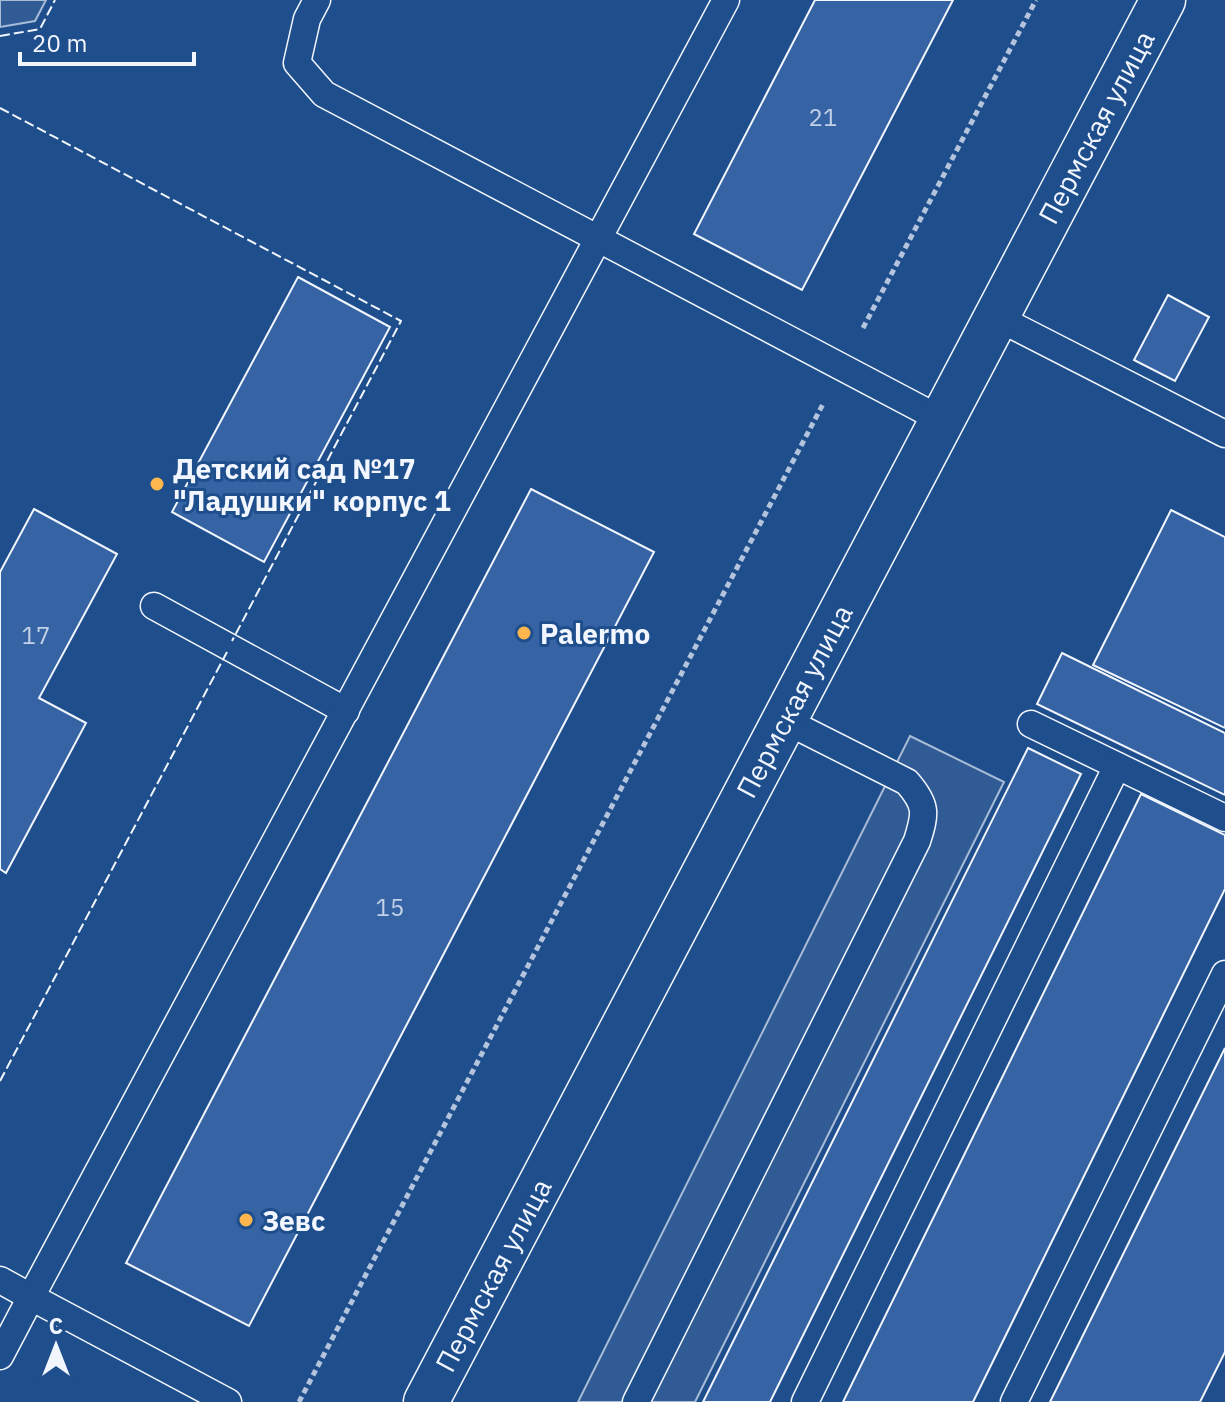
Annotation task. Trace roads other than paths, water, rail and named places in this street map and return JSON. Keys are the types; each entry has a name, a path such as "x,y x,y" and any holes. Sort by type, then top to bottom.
{"street":[{"name":"Пермская улица","path":"426,1402 1163,0"}],"lane":[{"path":"317,0 307,19 297,63 324,94 942,420"},
{"path":"0,1356 726,0"},
{"path":"996,317 1225,434"},
{"path":"154,606 346,711"},
{"path":"636,1402 917,841 924,819 922,799 907,782 784,720"},
{"path":"1031,724 1225,818"},
{"path":"805,1402 1117,766"},
{"path":"1014,1402 1225,974"},
{"path":"0,1280 228,1402"}],"place":[{"name":"Детский сад №17 \"Ладушки\" корпус 1","path":"157,484"},
{"name":"Palermo","path":"524,633"},
{"name":"Зевс","path":"246,1220"}]}
